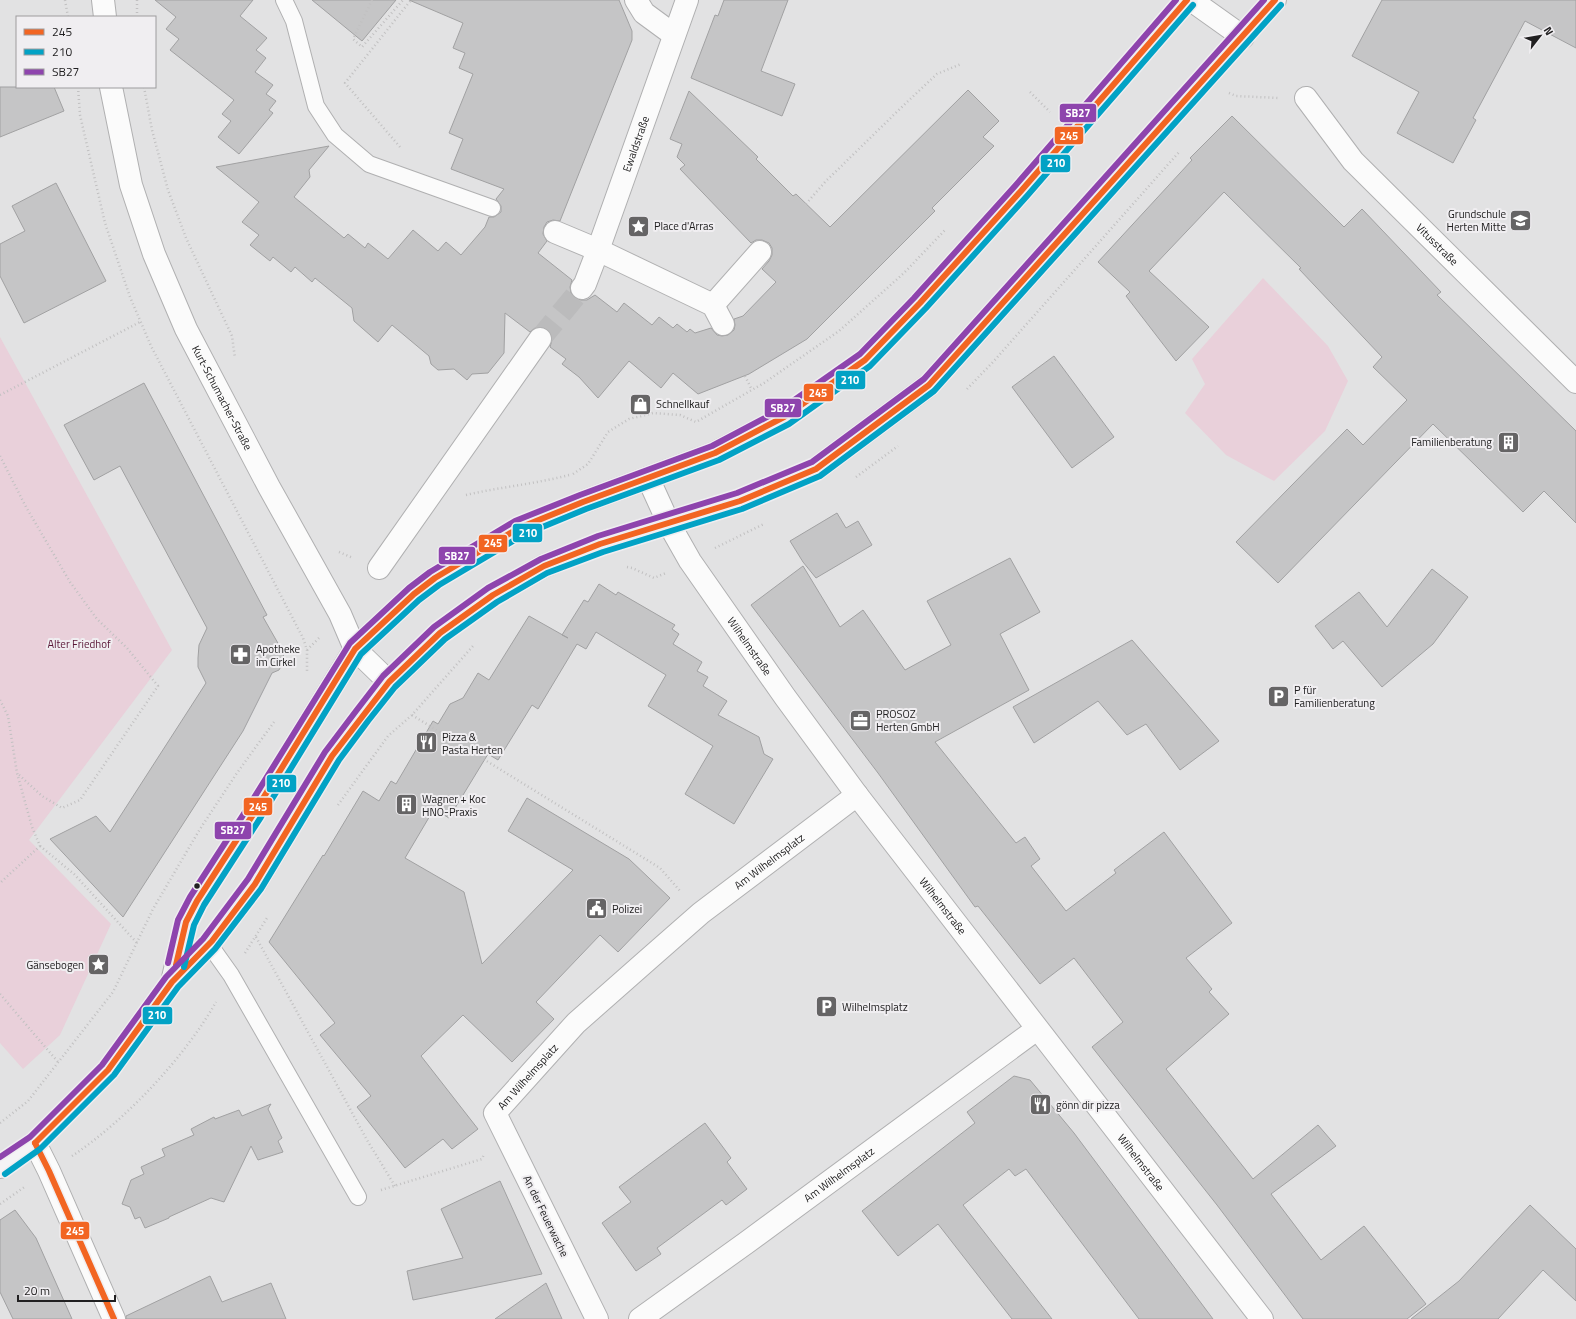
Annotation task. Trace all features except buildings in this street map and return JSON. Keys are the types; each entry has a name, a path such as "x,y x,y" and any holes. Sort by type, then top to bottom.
{"main road":[{"path":"172,982 186,922 197,901 254,813 355,649 414,594 435,578 519,528 583,502 715,453 784,417 865,360 920,303 1026,185 1187,0"},
{"path":"0,1167 35,1144 108,1070 172,982 209,944 255,884 332,756 389,682 440,633 493,595 544,566 600,544 740,501 816,469 929,385 1212,83 1243,37 1275,0"}],"street":[{"path":"103,0 104,16"},
{"path":"636,0 644,13 674,35"},
{"name":"Ewaldstraße","path":"582,288 585,284 598,250 687,0"},
{"path":"1192,0 1243,37"},
{"name":"Kurt-Schumacher-Straße","path":"111,88 131,186 154,254 186,329 269,487 340,614 355,649 389,682"},
{"name":"Vitusstraße","path":"1306,98 1353,161 1576,382"},
{"path":"555,232 598,250 718,315 760,252"},
{"path":"379,568 540,340"},
{"name":"Wilhelmstraße","path":"648,478 669,524 690,561 857,795 1262,1319"},
{"name":"Am Wilhelmsplatz","path":"495,1113 576,1023 701,913 857,795"},
{"name":"Am Wilhelmsplatz","path":"640,1319 746,1244 1037,1029"},
{"name":"An der Feuerwache","path":"495,1113 597,1319"},
{"path":"35,1144 49,1171 114,1319"}],"lane":[{"path":"284,0 294,21 316,106 335,135 369,164 492,208"},
{"path":"209,944 231,975 358,1197"}],"path":[{"path":"65,0 68,16"},
{"path":"136,0 137,16"},
{"path":"372,0 353,39 362,47 403,0"},
{"path":"404,152 345,83 411,0"},
{"path":"806,204 831,177 937,74 961,64"},
{"path":"1212,83 1236,96 1306,98"},
{"path":"78,88 80,115 105,223 140,322 303,638 307,650 306,674"},
{"path":"144,88 152,130 168,190 186,238 232,336 235,360"},
{"path":"1030,92 1050,112 1045,118"},
{"path":"964,391 993,362 1175,158 1184,146"},
{"path":"462,496 498,488 547,481 572,475 588,464 608,432 629,419 653,413 680,415 696,422 764,383 838,331 904,273 946,229"},
{"path":"0,395 140,322"},
{"path":"746,376 752,390"},
{"path":"854,478 900,444"},
{"path":"0,456 26,507 70,582 97,619 127,648 158,686 80,800 62,808 42,796 17,773"},
{"path":"626,566 654,578 771,521"},
{"path":"337,549 341,554 379,568"},
{"path":"336,808 388,736 412,715 475,644"},
{"path":"0,700 8,716 17,773 32,826 40,846 74,874 137,943"},
{"path":"412,715 660,868 701,913"},
{"path":"0,1123 28,1101 113,992 153,909 200,829 237,773 277,719"},
{"path":"0,883 40,846"},
{"path":"0,1204 88,1145 125,1113 170,1067 209,1014 231,975 268,916"},
{"path":"256,936 368,1140 395,1186"},
{"path":"0,994 58,1062"},
{"path":"358,1197 482,1159 495,1113"}],"green space":[{"path":"1263,278 1328,346 1348,381 1325,431 1274,481 1226,455 1185,413 1205,384 1192,359"},
{"name":"Alter Friedhof","path":"0,337 172,650 29,840 111,924 60,1035 23,1069 0,1043"}],"tunnel":[{"path":"540,339 582,288"}],"transit line":[{"name":"SB27","path":"168,963 178,920 190,897 247,809 350,643 409,588 430,572 515,521 712,446 780,410 860,354 914,298 1015,186 1176,0"},
{"name":"245","path":"176,965 186,922 197,901 254,813 355,649 414,594 435,578 519,528 583,502 715,453 784,417 865,360 920,303 1021,191 1187,0"},
{"name":"SB27","path":"0,1157 30,1137 102,1065 166,977 203,939 248,879 325,752 356,711 383,676 434,627 488,588 541,559 598,536 737,493 812,462 924,379 1264,0"},
{"name":"245","path":"35,1143 108,1070 172,982 212,941 255,884 332,756 389,682 440,633 493,595 544,566 600,544 740,501 816,469 929,385 1275,0"},
{"name":"210","path":"184,967 194,925 204,905 261,817 361,654 419,600 439,585 523,535 586,509 719,460 789,424 870,366 926,308 1027,196 1193,5"},
{"name":"210","path":"5,1174 40,1149 114,1075 178,987 215,949 261,889 339,760 368,721 395,687 445,639 497,602 547,573 603,552 742,509 820,476 934,391 1281,5"},
{"name":"245","path":"35,1143 49,1171 114,1319"}],"place":[{"name":"Grundschule Herten Mitte","path":"1521,220"},
{"name":"Place d'Arras","path":"639,226"},
{"name":"Schnellkauf","path":"640,404"},
{"name":"Familienberatung","path":"1508,442"},
{"name":"Apotheke im Cirkel","path":"241,655"},
{"name":"P für Familienberatung","path":"1278,696"},
{"name":"PROSOZ Herten GmbH","path":"861,720"},
{"name":"Pizza & Pasta Herten","path":"426,743"},
{"name":"Wagner + Koc HNO-Praxis","path":"406,805"},
{"name":"Polizei","path":"597,909"},
{"name":"Gänsebogen","path":"99,965"},
{"name":"Wilhelmsplatz","path":"827,1007"},
{"name":"gönn dir pizza","path":"1040,1105"}]}
